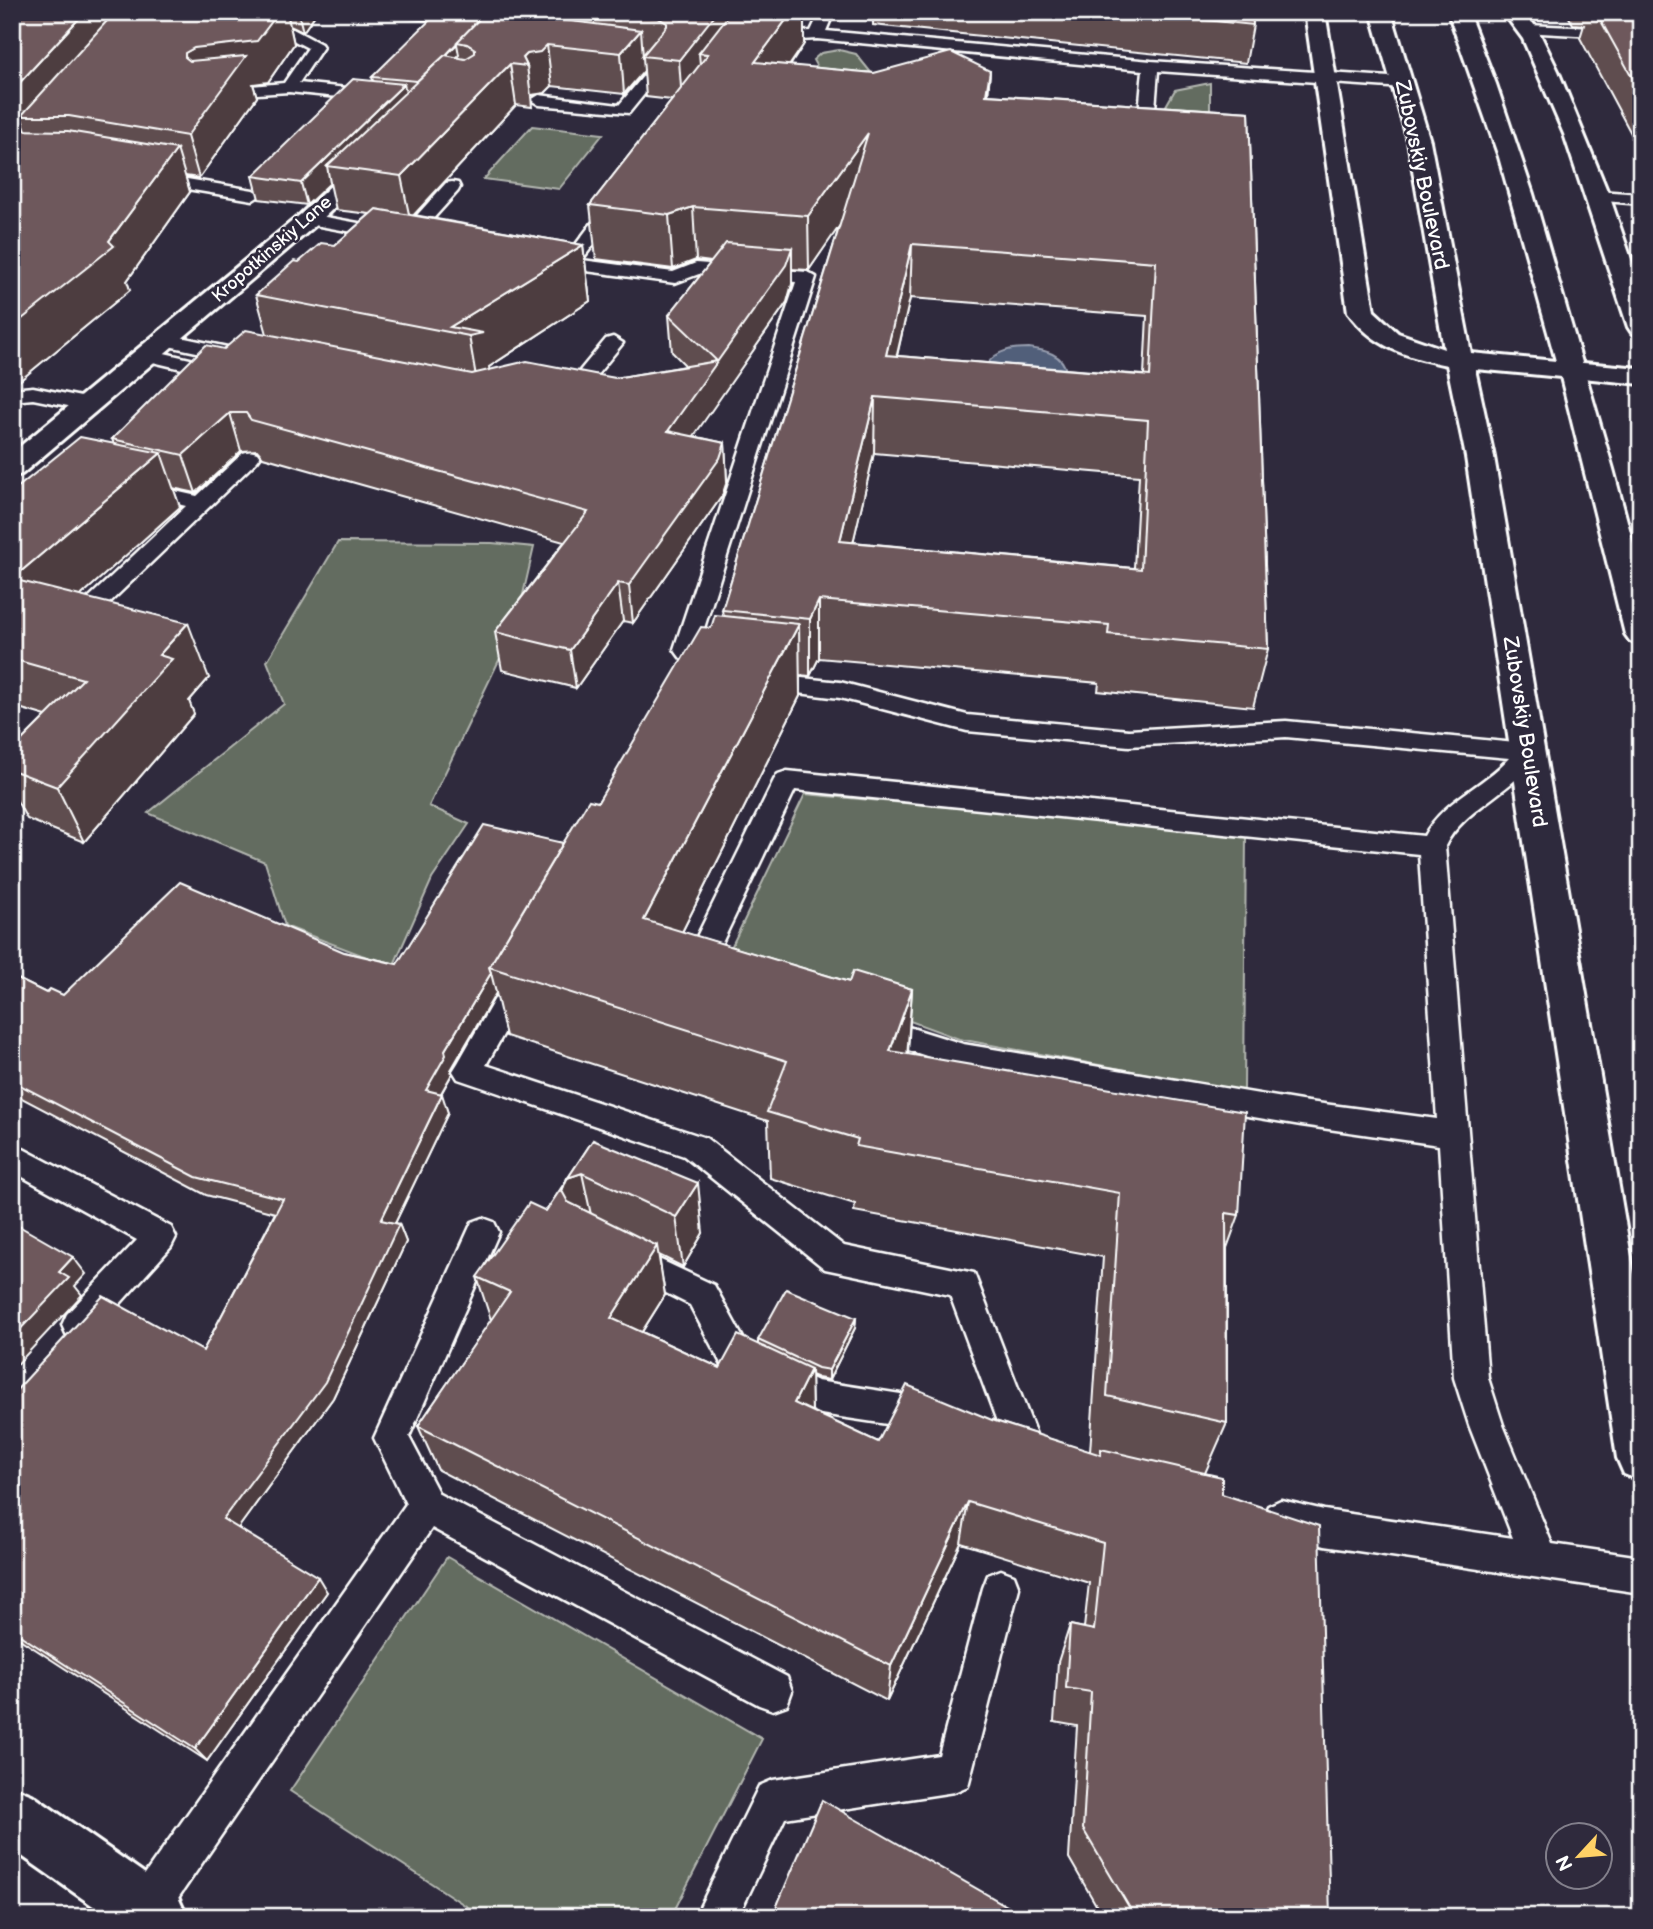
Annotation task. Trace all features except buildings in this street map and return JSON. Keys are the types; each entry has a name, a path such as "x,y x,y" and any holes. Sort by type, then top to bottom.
{"main road":[{"path":"1315,12 1362,312 1372,326 1387,338 1405,346 1459,358 1641,376"},
{"name":"Zubovskiy Boulevard","path":"1381,12 1419,141 1480,457 1641,1458"},
{"path":"1458,12 1487,83 1521,190 1572,370 1641,634"},
{"path":"1520,21 1561,102 1598,197 1641,327"},
{"name":"Kropotkinskiy Lane","path":"12,468 309,219 386,145"},
{"path":"12,1815 152,1913"}],"lane":[{"path":"392,12 486,20"},
{"path":"817,35 827,12"},
{"path":"1520,21 1594,32"},
{"path":"233,30 288,32 316,47 289,87"},
{"path":"753,38 817,35 1151,66 1404,83"},
{"path":"539,100 623,110 660,65 635,62"},
{"path":"1145,134 1151,66"},
{"path":"205,96 289,87 392,97"},
{"path":"135,175 253,195"},
{"path":"407,237 452,187"},
{"path":"570,264 627,189"},
{"path":"1598,197 1641,199"},
{"path":"309,219 433,241"},
{"path":"547,261 675,278 696,268 807,276 686,649 716,677 840,690 967,723 1129,738 1286,729 1528,751"},
{"path":"532,390 585,377 613,343"},
{"path":"156,348 264,359"},
{"path":"156,348 214,370 193,388"},
{"path":"12,395 33,393 88,404"},
{"path":"70,628 250,457"},
{"path":"114,483 201,503"},
{"path":"1528,751 1507,776 1447,819 1437,832 1432,846 1471,1378 1486,1425 1540,1559"},
{"path":"720,979 694,971 787,780 1432,846"},
{"path":"537,951 468,1072 695,1147 836,1259 962,1283 1027,1458"},
{"path":"850,1020 963,1056 1301,1113 1454,1134"},
{"path":"12,1156 160,1237 58,1348"},
{"path":"483,1232 391,1438 426,1506 773,1692"},
{"path":"604,1246 702,1295 737,1360 814,1397 907,1411 954,1429"},
{"path":"990,1443 1027,1458 1067,1467"},
{"path":"152,1913 426,1506"},
{"path":"1256,1512 1324,1528 1641,1575"},
{"path":"716,1917 773,1800 954,1772 1001,1588"}],"shaded area":[{"path":"839,50 856,54 877,80 826,84 813,60 821,53"},
{"path":"1210,83 1210,143 1163,111 1175,90"},
{"path":"532,126 603,134 559,189 484,179"},
{"path":"338,542 492,543 534,547 516,625 429,806 469,824 432,879 393,967 285,926 265,862 148,813 284,704 267,661"},
{"path":"805,794 1246,834 1244,1092 959,1039 728,954"},
{"path":"447,1557 762,1739 671,1917 483,1917 290,1791"}],"water":[{"path":"1029,348 1057,357 1066,372 988,363 996,355 1006,351"}]}
